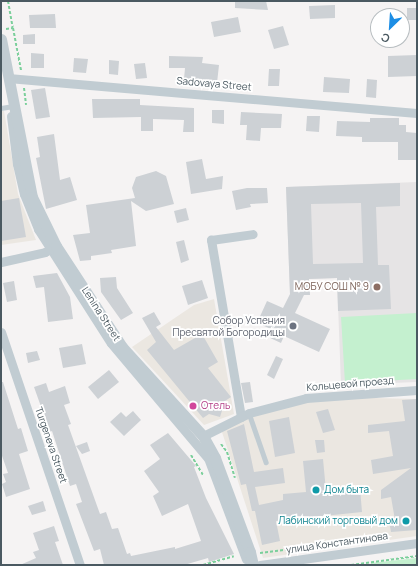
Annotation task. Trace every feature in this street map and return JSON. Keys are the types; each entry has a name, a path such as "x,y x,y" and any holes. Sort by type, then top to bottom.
{"street":[{"name":"Lenina Street","path":"1,39 2,58 8,78 8,107 32,197 53,247 122,347 207,434 253,551 252,565"},
{"path":"2,58 8,107"},
{"name":"Sadovaya Street","path":"8,78 417,112"},
{"path":"245,415 212,240 253,234"},
{"path":"1,262 53,247 111,343 208,458 253,551 248,565"},
{"name":"Turgeneva Street","path":"1,332 80,565"},
{"name":"Кольцевой проезд","path":"207,434 245,415 329,395 417,390"},
{"name":"улица Константинова","path":"261,565 417,543"}],"lane":[{"path":"245,415 266,462"}],"path":[{"path":"8,1 23,79 27,110"},
{"path":"1,30 13,28"},
{"path":"207,434 227,452 236,481"},
{"path":"203,565 253,551 346,542"},
{"path":"253,551 261,565"},
{"path":"352,565 417,556"}],"shaded area":[{"path":"1,111 4,111 18,194 36,240 1,245"},
{"name":"МОБУ СОШ № 9","path":"417,182 417,382 341,385 337,278 309,279 310,295 290,295 286,187"},
{"path":"214,299 234,414 204,425 132,347 194,305"},
{"path":"329,397 417,399 417,536 263,558 221,429 259,412"}],"green space":[{"path":"417,313 417,379 345,383 341,317"},
{"path":"417,558 417,565 371,565 371,563"}],"building":[{"path":"235,1 266,1 268,10 235,8"},
{"path":"335,5 335,18 310,19 309,6"},
{"path":"410,8 417,8 417,20 410,20"},
{"path":"55,14 56,28 30,28 29,15"},
{"path":"238,17 241,32 214,37 211,22"},
{"path":"283,26 289,45 274,49 268,30"},
{"path":"35,34 35,44 23,44 23,35"},
{"path":"31,53 44,54 44,68 31,68"},
{"path":"417,55 417,76 388,77 388,56"},
{"path":"169,56 203,57 202,63 219,65 217,83 184,79 185,68 169,68"},
{"path":"74,58 88,59 86,73 73,72"},
{"path":"109,60 119,61 118,75 109,74"},
{"path":"145,63 147,78 136,79 134,64"},
{"path":"269,69 280,69 279,86 268,86"},
{"path":"324,77 350,79 349,93 323,92"},
{"path":"367,79 377,80 376,98 366,97"},
{"path":"45,88 50,117 36,119 31,90"},
{"path":"92,99 140,99 140,105 194,108 194,132 183,132 184,120 153,119 153,131 141,131 141,117 93,118"},
{"path":"212,110 224,110 224,124 212,123"},
{"path":"241,112 282,114 281,128 261,128 260,141 246,140 247,125 240,125"},
{"path":"307,116 320,116 319,132 306,131"},
{"path":"370,118 399,118 399,125 406,125 406,132 417,133 417,160 398,160 398,142 362,142 362,137 336,136 337,121 370,122"},
{"path":"54,134 60,180 70,177 77,200 46,209 36,158 40,157 37,137"},
{"path":"202,159 206,179 223,176 222,189 191,194 186,162"},
{"path":"156,171 166,176 174,204 146,211 131,201 136,246 111,250 112,253 91,256 91,260 80,261 73,235 90,233 86,205 135,198 132,188 136,177"},
{"path":"400,183 400,206 376,207 378,265 389,265 391,309 338,311 337,278 309,279 310,295 304,295 295,313 330,329 319,352 284,336 281,343 268,337 271,329 257,323 267,301 283,308 290,294 286,187","holes":["361,203 363,263 313,264 311,204"]},
{"path":"247,188 267,188 268,203 250,204 251,207 236,210 232,191"},
{"path":"19,198 26,237 1,241 1,201"},
{"path":"186,208 189,220 177,223 174,211"},
{"path":"184,240 189,260 181,263 176,242"},
{"path":"57,273 70,297 73,319 48,322 44,287 36,288 33,276"},
{"path":"116,277 117,288 133,313 121,320 101,292 100,278"},
{"path":"202,280 208,298 188,305 182,286"},
{"path":"14,281 17,300 7,302 3,283"},
{"path":"154,312 161,324 156,327 174,350 202,334 218,362 208,368 231,397 225,401 220,417 209,414 203,418 147,350 156,342 142,318"},
{"path":"82,344 86,364 63,368 59,348"},
{"path":"37,351 40,360 28,363 26,353"},
{"path":"276,356 283,359 274,379 267,375"},
{"path":"109,370 119,382 98,399 88,387"},
{"path":"1,382 3,382 18,429 21,428 28,451 19,454 30,489 6,497 2,484 6,482 3,474 8,473 1,453"},
{"path":"250,382 253,402 245,403 241,383"},
{"path":"46,383 49,392 65,386 70,403 64,405 71,424 68,425 100,514 106,512 112,529 118,528 127,554 130,553 131,556 175,547 175,549 201,541 188,504 162,516 153,496 159,492 144,471 160,459 150,445 168,433 196,466 194,467 206,498 234,554 209,562 208,558 184,565 104,565 100,549 94,551 76,504 82,502 76,484 70,486 52,431 50,432 34,387"},
{"path":"417,399 417,530 391,532 389,521 395,520 391,497 381,499 381,490 411,468 373,474 371,460 393,456 389,431 368,433 368,425 405,421 402,400"},
{"path":"328,409 335,430 323,433 316,412"},
{"path":"133,411 141,420 124,436 110,422 121,412 126,417"},
{"path":"289,417 295,453 275,457 269,421"},
{"path":"244,424 254,472 283,468 285,483 255,487 259,505 283,500 283,494 306,492 303,461 323,459 326,491 360,488 362,512 276,521 280,541 262,545 255,511 252,511 246,484 241,485 227,431"},
{"path":"315,440 324,440 325,452 317,453"},
{"path":"87,442 90,451 82,454 76,446"},
{"path":"43,501 46,511 32,515 28,506"},
{"path":"54,526 59,541 55,542 63,565 20,565 36,558 33,552 39,550 33,533"}],"place":[{"name":"МОБУ СОШ № 9","path":"377,287"},
{"name":"Собор Успения Пресвятой Богородицы","path":"293,326"},
{"name":"Отель","path":"193,406"},
{"name":"Дом быта","path":"316,490"},
{"name":"Лабинский торговый дом","path":"406,521"}]}
